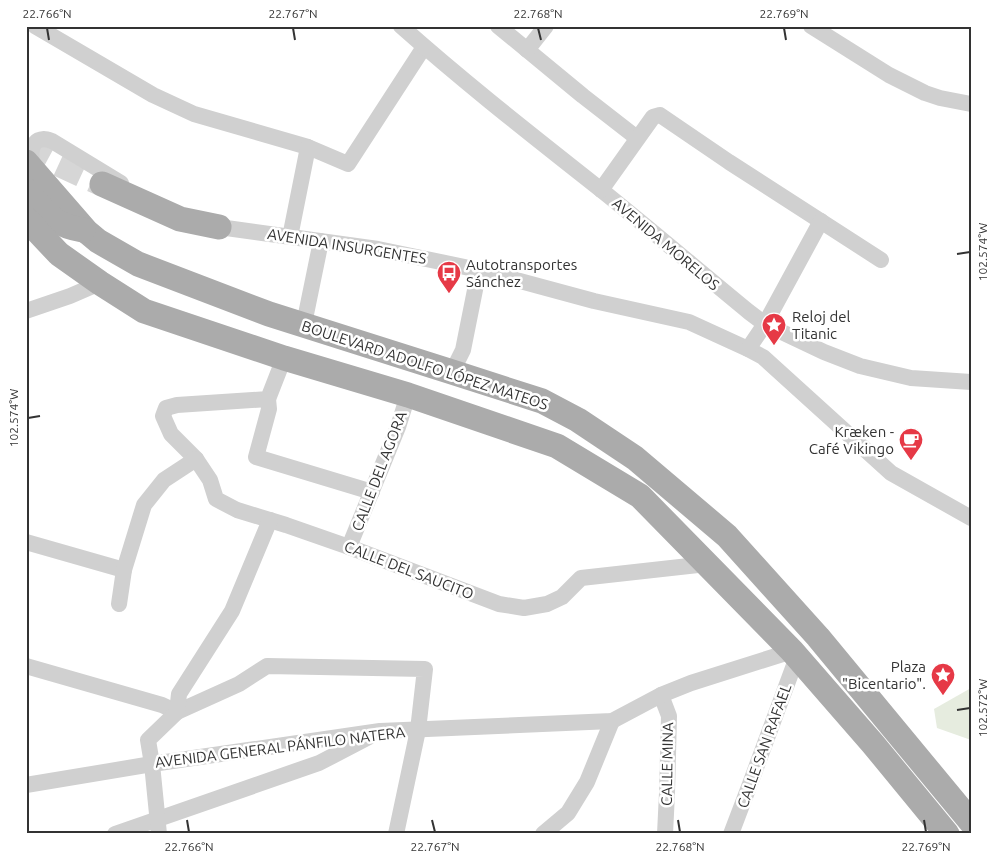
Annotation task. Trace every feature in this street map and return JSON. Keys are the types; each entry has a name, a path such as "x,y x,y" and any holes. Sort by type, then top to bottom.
{"main road":[{"name":"BOULEVARD ADOLFO LÓPEZ MATEOS","path":"29,175 98,241 138,264 268,314 542,401 578,420 635,458 727,536 818,638 971,822"},
{"path":"102,184 180,219 219,226"},
{"path":"26,219 59,254 144,311 284,358 408,395 557,446 670,512 694,529 721,554 844,692"},
{"path":"640,496 794,654 873,744 947,834"}],"street":[{"path":"35,26 153,95 194,114 308,147 348,164 424,47"},
{"name":"AVENIDA MORELOS","path":"401,26 424,47 765,324 824,352 860,366 911,378 971,382"},
{"path":"498,26 637,138"},
{"path":"527,50 546,26"},
{"path":"811,26 889,75 925,93 971,104"},
{"path":"601,190 652,117 660,115 881,260"},
{"name":"AVENIDA INSURGENTES","path":"29,175 31,153 34,145 37,141 44,139 52,141 124,184 219,226 378,249 479,270 594,301 689,322 763,357 891,473 971,518"},
{"path":"290,237 308,147"},
{"path":"748,349 765,324 821,221"},
{"path":"304,324 321,241"},
{"path":"452,372 463,350 479,270"},
{"path":"26,311 70,296 100,283"},
{"path":"284,358 268,399 268,409 256,458 372,492"},
{"name":"CALLE DEL AGORA","path":"349,547 398,427 408,395"},
{"name":"CALLE DEL SAUCITO","path":"268,399 177,405 166,408 163,416 172,434 196,459 210,480 216,499 237,510 349,547 500,604 524,608 547,604 562,597 581,578 706,564"},
{"path":"119,604 124,570 144,505 164,480 196,459"},
{"path":"177,712 179,694 232,611 270,520"},
{"path":"26,542 124,570"},
{"name":"AVENIDA GENERAL PÁNFILO NATERA","path":"26,785 152,764 380,731 612,722 661,695 691,683 794,654"},
{"name":"CALLE SAN RAFAEL","path":"731,834 794,654"},
{"path":"26,666 162,705 177,712"},
{"path":"159,826 148,740 177,712 239,684 267,666 426,669 418,730 396,834"},
{"name":"CALLE MINA","path":"661,695 669,716 665,834"},
{"path":"543,834 568,813 587,782 612,722"},
{"path":"114,834 159,826 320,763 380,731"}],"shaded area":[{"path":"971,688 971,740 937,728 934,709"}],"tunnel":[{"path":"26,147 102,184"}],"place":[{"name":"Autotransportes Sánchez","path":"449,294"},
{"name":"Reloj del Titanic","path":"774,346"},
{"name":"Kræken - Café Vikingo","path":"911,461"},
{"name":"Plaza \"Bicentario\".","path":"943,696"}]}
